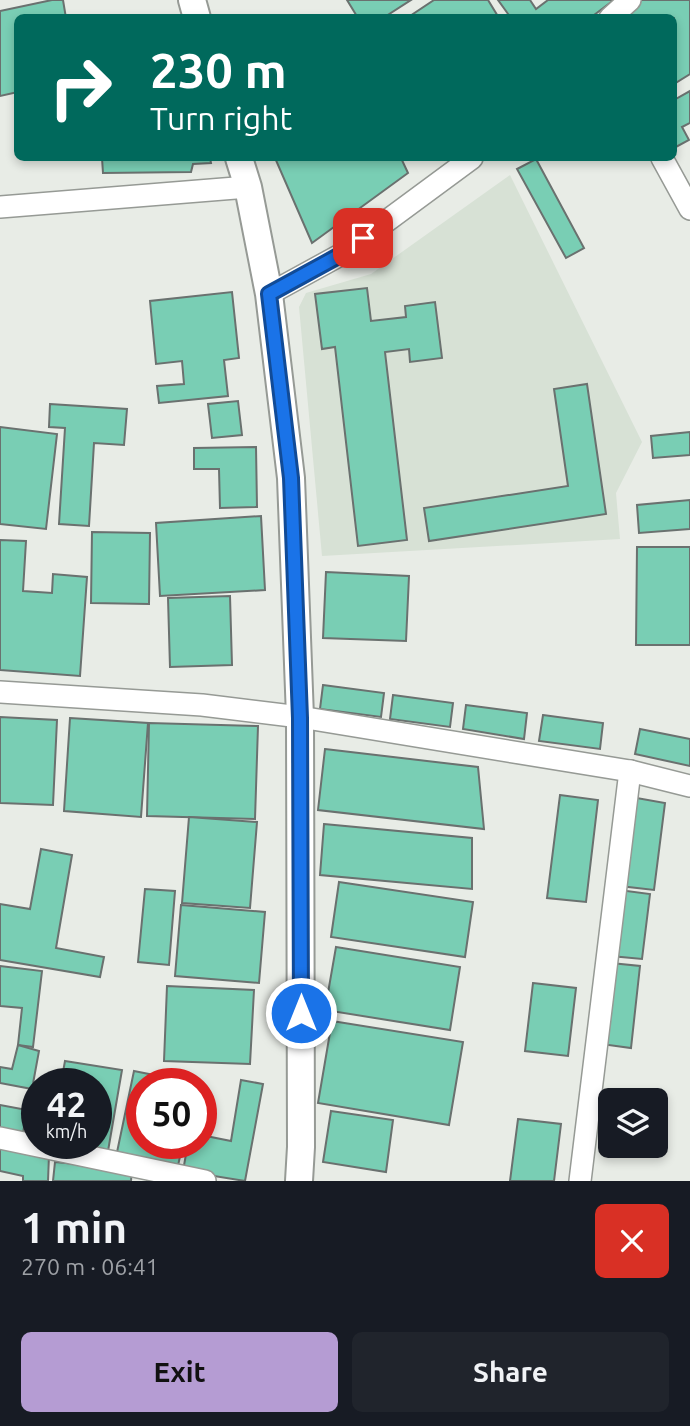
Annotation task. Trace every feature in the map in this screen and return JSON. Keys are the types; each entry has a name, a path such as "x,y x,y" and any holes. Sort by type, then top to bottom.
{"main road":[{"path":"240,161 248,187 269,294 291,478 300,718 299,1181"}],"street":[{"path":"614,14 630,0"},
{"path":"269,294 342,254 468,161"},
{"path":"664,161 690,209"},
{"path":"0,207 248,187"},
{"path":"0,692 202,705 300,718 630,771 690,786"},
{"path":"580,1181 630,771"},
{"path":"0,1138 205,1181"}],"shaded area":[{"path":"510,175 642,442 616,493 620,539 322,556 299,307 306,293 371,274"}],"building":[{"path":"63,0 65,14 14,14 14,93 0,96 0,11"},
{"path":"347,0 411,0 389,14 356,14"},
{"path":"434,0 488,0 497,14 413,14"},
{"path":"498,0 530,0 536,9 548,0 614,0 595,14 508,14"},
{"path":"642,0 690,0 690,74 677,82 677,14 619,14"},
{"path":"690,91 690,123 682,127 689,140 677,146 677,98"},
{"path":"102,161 211,163 193,164 191,172 103,173"},
{"path":"276,161 402,161 408,173 312,243"},
{"path":"537,161 584,248 566,258 517,169"},
{"path":"367,288 371,321 406,317 405,306 435,302 442,358 410,362 409,349 385,352 407,540 358,546 335,347 322,349 315,294"},
{"path":"232,292 239,358 224,360 228,396 159,403 157,386 184,384 182,361 156,364 150,301"},
{"path":"587,384 606,514 429,541 424,508 568,486 554,389"},
{"path":"238,401 242,435 212,438 208,404"},
{"path":"50,404 127,409 124,445 94,443 89,526 59,524 65,428 49,427"},
{"path":"0,427 57,434 46,529 0,524"},
{"path":"690,432 690,455 653,458 651,436"},
{"path":"256,447 257,507 220,508 219,469 194,469 194,448"},
{"path":"690,500 690,529 639,533 637,505"},
{"path":"261,516 265,590 160,596 156,523"},
{"path":"92,532 150,533 149,604 91,603"},
{"path":"0,540 26,541 23,591 52,593 53,574 87,577 80,676 0,670"},
{"path":"637,547 690,547 690,645 636,645"},
{"path":"326,572 409,576 406,641 323,638"},
{"path":"230,596 232,665 170,667 168,598"},
{"path":"323,685 384,693 381,717 320,709"},
{"path":"393,695 453,703 450,727 390,719"},
{"path":"466,705 527,713 524,739 463,729"},
{"path":"543,715 603,723 600,749 539,741"},
{"path":"0,717 57,720 53,805 0,803"},
{"path":"70,718 148,723 141,817 64,811"},
{"path":"149,723 258,726 255,819 147,816"},
{"path":"640,729 690,739 690,766 635,754"},
{"path":"325,749 478,767 484,829 318,810"},
{"path":"560,795 598,800 586,902 547,898"},
{"path":"631,797 665,803 654,890 620,886"},
{"path":"189,817 257,822 250,908 182,903"},
{"path":"324,824 472,838 472,889 320,875"},
{"path":"41,849 72,855 56,948 104,957 100,977 0,960 0,904 30,909"},
{"path":"339,882 473,902 465,957 331,937"},
{"path":"145,889 175,891 169,965 138,962"},
{"path":"619,890 650,894 642,959 611,956"},
{"path":"181,905 265,912 259,983 175,976"},
{"path":"336,947 460,967 450,1030 325,1010"},
{"path":"611,963 640,966 631,1048 601,1044"},
{"path":"0,966 42,971 33,1047 18,1045 22,1008 0,1006"},
{"path":"533,983 576,988 568,1056 525,1051"},
{"path":"167,986 254,990 250,1064 164,1061"},
{"path":"332,1021 463,1042 449,1125 318,1103"},
{"path":"18,1045 39,1051 36,1068 21,1068 21,1087 0,1083 0,1067 12,1069"},
{"path":"65,1061 109,1068 64,1068"},
{"path":"112,1068 122,1070 112,1128"},
{"path":"241,1080 263,1084 245,1181 183,1171 185,1159 217,1159 217,1138 231,1141"},
{"path":"0,1105 21,1109 21,1133 0,1129"},
{"path":"126,1109 126,1159 179,1159 177,1170 116,1157"},
{"path":"331,1111 393,1120 386,1172 323,1162"},
{"path":"518,1119 561,1124 554,1181 510,1181"},
{"path":"0,1145 21,1149 21,1159 49,1159 48,1181 23,1181 23,1176 0,1171"},
{"path":"55,1162 132,1169 131,1181 53,1181"}],"route":[{"path":"301,1013 300,718 291,478 269,294 342,254 363,238"}]}
